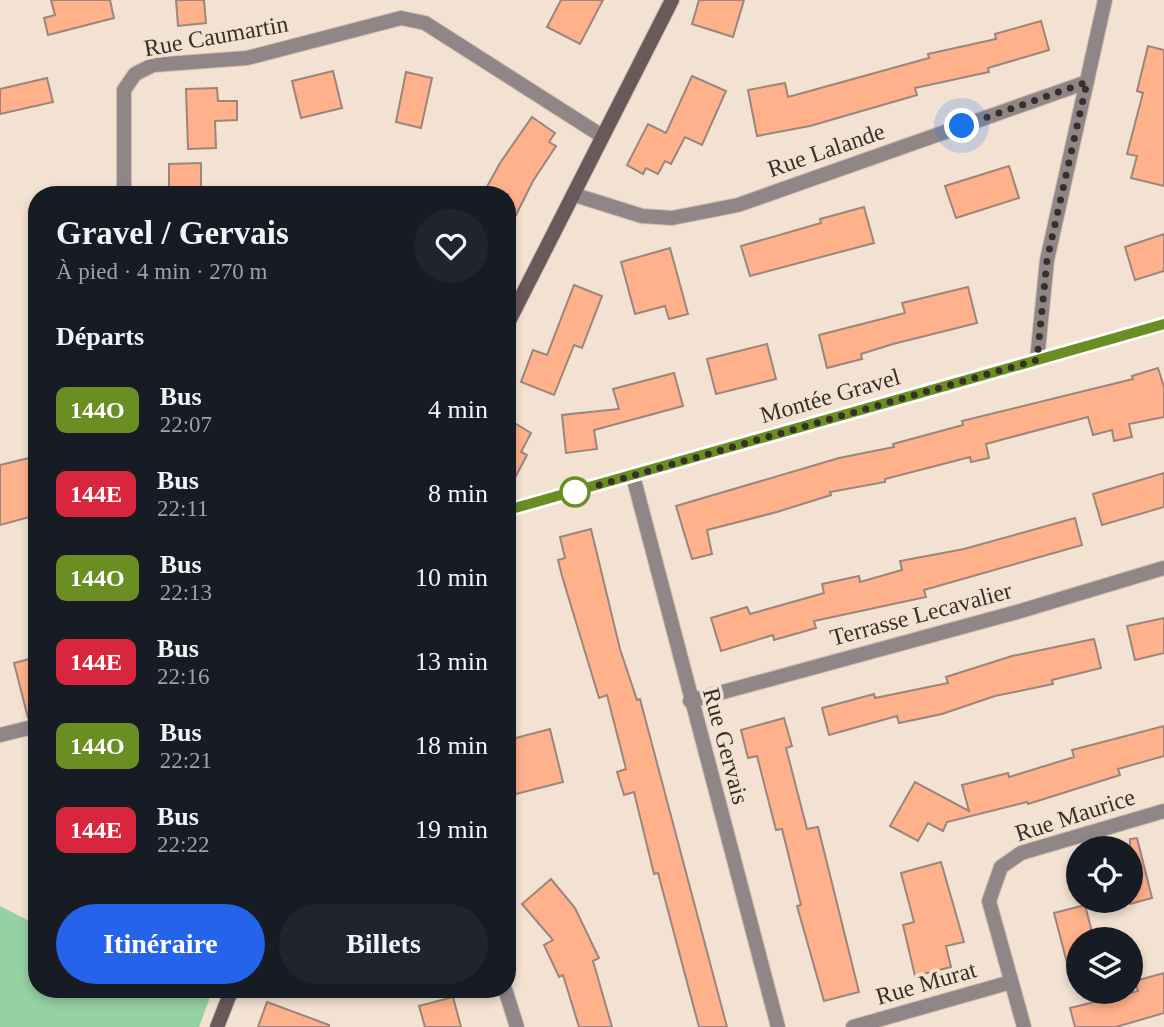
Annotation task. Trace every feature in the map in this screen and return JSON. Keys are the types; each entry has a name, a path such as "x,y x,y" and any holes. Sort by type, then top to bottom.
{"street":[{"path":"516,308 672,0"},
{"path":"1037,360 1047,260 1105,0"},
{"name":"Rue Caumartin","path":"124,186 124,90 135,74 153,65 247,58 401,18 425,23 602,136"},
{"name":"Rue Lalande","path":"575,195 642,216 672,218 738,205 1087,82"},
{"name":"Montée Gravel","path":"516,508 1164,324"},
{"name":"Rue Gervais","path":"633,476 690,701 778,1027"},
{"name":"Terrasse Lecavalier","path":"690,701 1017,612 1164,568"},
{"path":"0,735 28,728"},
{"name":"Rue Maurice","path":"1024,1027 989,901 1001,867 1021,853 1164,811"},
{"name":"Rue Murat","path":"853,1027 1011,982"},
{"path":"217,1027 228,998"},
{"path":"508,998 517,1027"}],"green space":[{"path":"0,906 28,920 28,998 210,998 199,1027 0,1027"}],"building":[{"path":"51,0 110,0 114,18 48,35 44,18 55,15"},
{"path":"176,0 204,0 206,23 178,26"},
{"path":"561,0 603,0 580,44 547,27"},
{"path":"699,0 744,0 733,37 692,24"},
{"path":"1041,21 1049,50 988,68 989,72 915,88 917,95 810,126 757,136 748,90 785,83 788,97 929,58 928,54 996,39 995,34"},
{"path":"1148,46 1164,50 1164,186 1131,178 1137,156 1127,154 1143,93 1137,91"},
{"path":"333,71 342,108 301,118 292,81"},
{"path":"406,72 432,78 421,128 396,122"},
{"path":"692,76 726,91 702,145 685,137 671,164 665,161 658,174 646,168 643,174 627,165 648,124 666,133"},
{"path":"47,78 53,102 0,114 0,89"},
{"path":"217,88 218,101 237,101 237,120 215,121 216,148 188,149 186,89"},
{"path":"532,117 555,133 549,142 556,146 533,181 516,215 516,186 487,186"},
{"path":"201,163 201,186 169,186 169,164"},
{"path":"1009,166 1019,198 956,218 945,186"},
{"path":"864,207 874,243 750,276 741,246 821,223 820,219"},
{"path":"1164,234 1164,271 1135,280 1125,247"},
{"path":"670,248 688,314 669,319 665,306 635,314 621,262"},
{"path":"574,285 602,296 582,348 574,345 554,395 521,382 533,350 547,355"},
{"path":"968,287 977,323 893,344 861,354 862,359 827,368 819,335 905,313 902,303"},
{"path":"767,344 776,379 716,394 707,359"},
{"path":"1158,368 1164,387 1164,417 1129,424 1132,437 1114,441 1112,430 1093,435 1088,417 986,444 989,458 971,462 970,457 885,479 885,482 830,492 831,495 777,512 707,530 712,554 692,559 676,506 839,458 894,447 893,444 963,425 962,421 1133,379 1132,376"},
{"path":"674,373 683,406 594,430 597,449 566,453 562,415 619,409 613,389"},
{"path":"516,424 531,433 521,452 527,455 516,476"},
{"path":"28,458 28,517 0,525 0,465"},
{"path":"1164,473 1164,507 1102,525 1093,494"},
{"path":"1075,518 1082,545 924,590 926,597 814,621 816,628 774,640 773,635 721,651 711,618 747,607 750,614 824,593 822,584 859,576 860,582 902,570 900,561 964,549"},
{"path":"591,529 620,649 637,700 640,699 727,1027 699,1027 658,873 654,874 634,792 624,795 617,772 626,769 607,695 599,698 562,576 558,560 565,558 560,537"},
{"path":"1164,618 1164,653 1135,660 1127,626"},
{"path":"1094,639 1101,668 1052,680 1053,684 995,696 942,714 899,723 897,716 829,735 822,708 874,694 875,698 948,683 946,677 1012,656"},
{"path":"28,659 28,718 14,663"},
{"path":"784,718 792,746 786,748 807,829 818,827 859,992 824,1001 797,906 801,905 782,829 776,830 757,756 748,758 741,730"},
{"path":"1164,726 1164,756 1118,769 1120,775 1028,804 1027,802 947,822 943,831 928,823 918,841 890,826 915,782 969,811 962,785 1008,773 1009,777 1074,757 1072,750"},
{"path":"550,729 563,782 516,794 516,738"},
{"path":"941,862 964,942 946,946 951,967 915,976 903,925 914,922 901,873"},
{"path":"1143,862 1152,898 1143,900"},
{"path":"551,879 575,908 599,958 593,961 612,1027 579,1027 563,975 559,977 544,945 553,940 522,904"},
{"path":"1066,910 1066,913 1087,913 1091,927 1066,927 1066,959 1054,913"},
{"path":"1164,973 1164,1013 1116,1027 1075,1027 1070,1008 1086,1004 1143,1004 1143,979"},
{"path":"453,998 461,1027 425,1027 419,1006"},
{"path":"267,1002 329,1025 329,1027 258,1027"}],"bus line":[{"name":"144O","path":"516,508 1164,324"}],"route":[{"path":"575,492 1037,360 1047,260 1087,82 962,126"}]}
